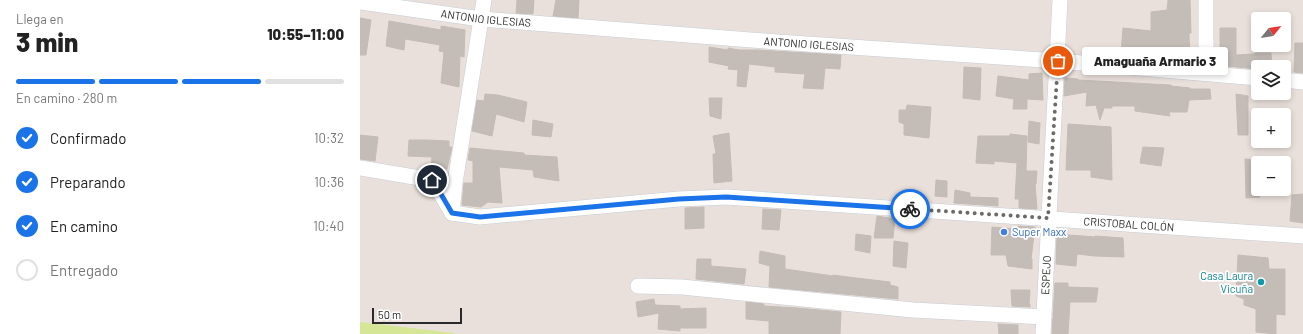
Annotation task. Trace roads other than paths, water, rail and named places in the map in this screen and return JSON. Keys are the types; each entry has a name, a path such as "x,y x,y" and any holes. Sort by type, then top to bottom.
{"street":[{"path":"452,213 455,183 484,0"},
{"name":"ESPEJO","path":"1043,334 1060,0"},
{"path":"1206,0 1206,73"},
{"name":"ANTONIO IGLESIAS","path":"360,2 481,20 1058,61 1251,77"},
{"path":"1291,81 1303,82"},
{"path":"360,168 455,183"},
{"path":"432,180 452,213"},
{"name":"CRISTOBAL COLÓN","path":"452,213 480,217 679,199 726,197 1303,236"},
{"path":"638,286 682,287 912,310 1044,317"}],"place":[{"name":"Amaguaña Armario 3","path":"1058,61"},
{"name":"Super Maxx","path":"1004,232"},
{"name":"Casa Laura Vicuña","path":"1261,282"}]}
